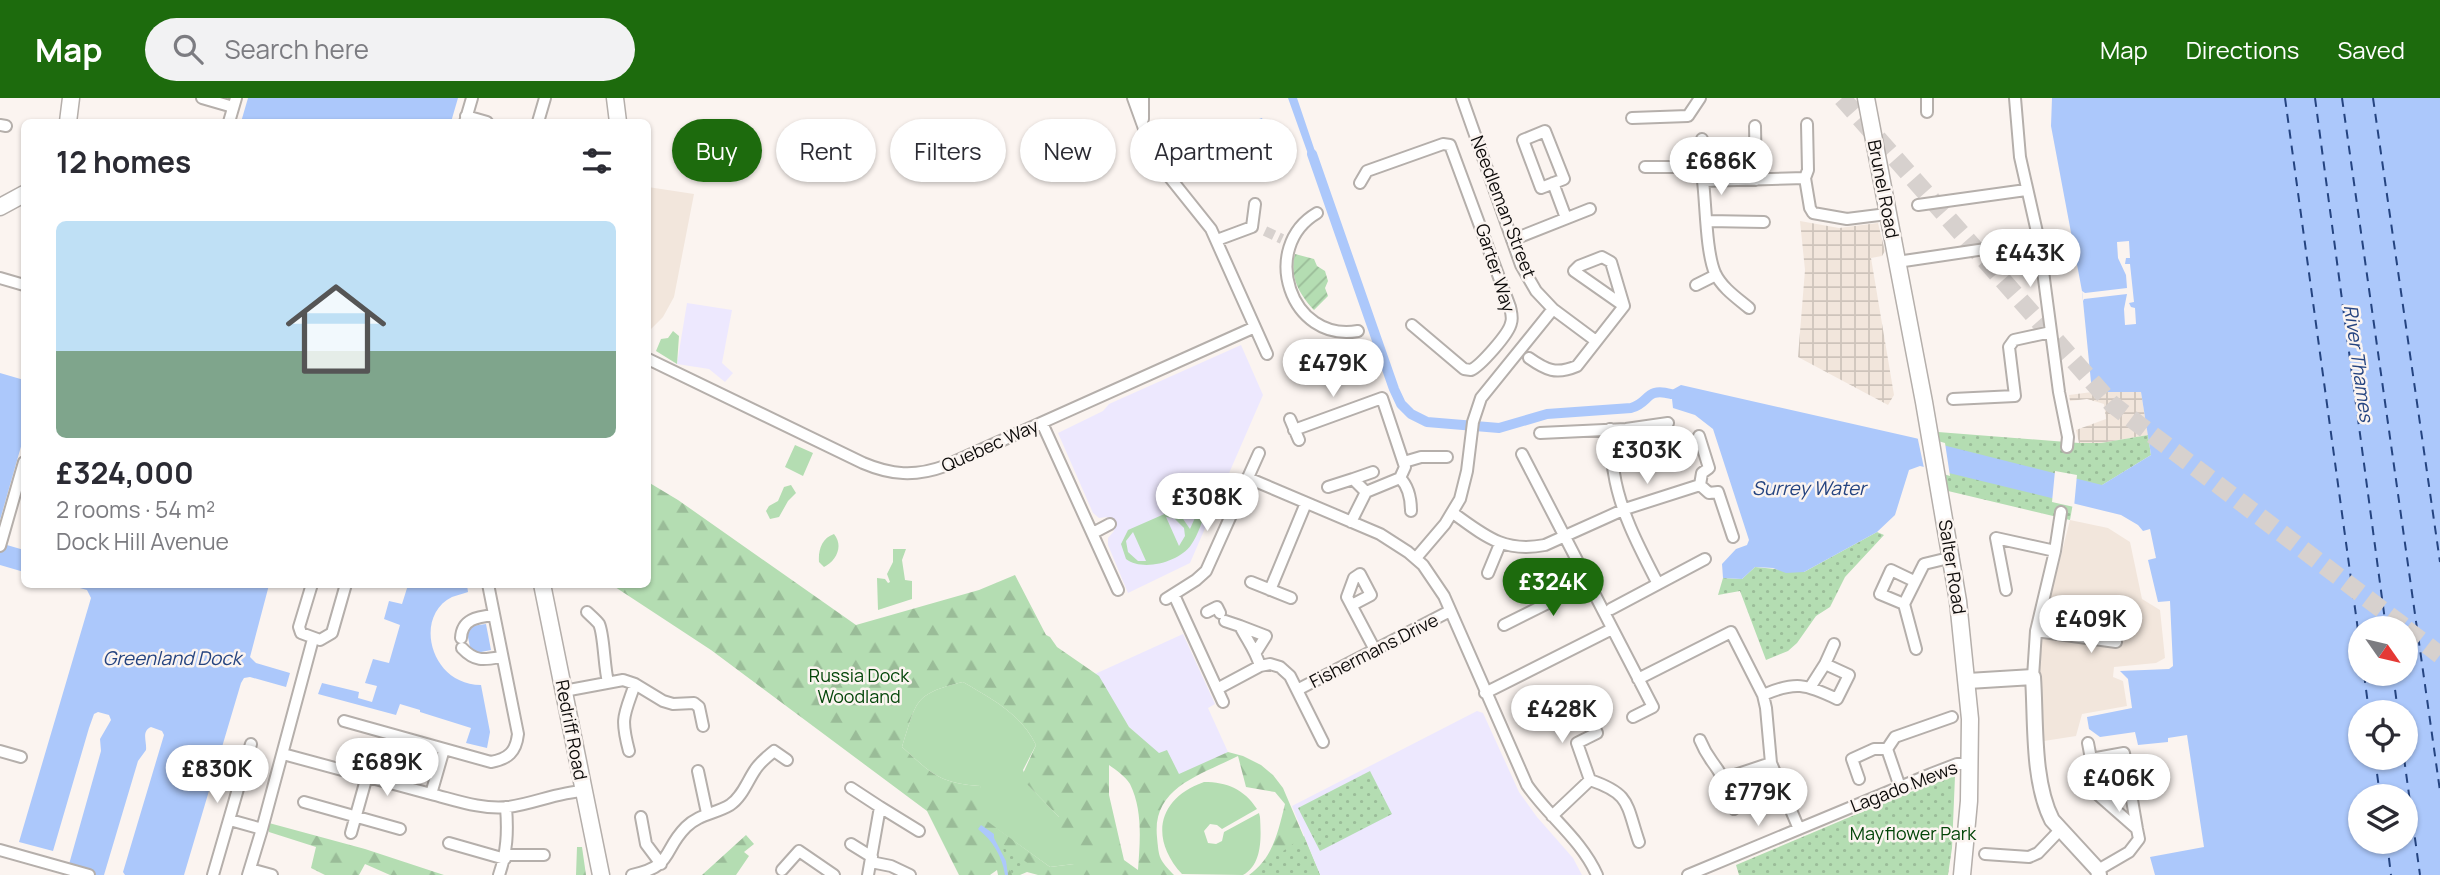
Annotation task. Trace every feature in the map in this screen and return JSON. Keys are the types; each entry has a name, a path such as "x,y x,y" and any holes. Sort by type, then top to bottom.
{"main road":[{"path":"68,119 71,98"},
{"path":"615,98 618,119"},
{"name":"Brunel Road","path":"1866,98 1897,262"},
{"path":"0,207 21,196"},
{"name":"Salter Road","path":"1897,262 1952,557 1968,681 1970,764 1962,875"},
{"name":"Redriff Road","path":"543,588 601,875"}],"street":[{"path":"202,98 235,103"},
{"path":"466,119 472,98"},
{"path":"539,119 545,98"},
{"path":"1133,98 1140,119"},
{"path":"1142,119 1143,98"},
{"name":"Needleman Street","path":"1462,98 1521,265 1536,291 1553,309 1597,341"},
{"path":"1632,118 1688,116 1700,98"},
{"path":"1927,98 1927,112"},
{"path":"2015,98 2016,125 2026,190 2039,241 2068,437 2067,447"},
{"path":"1807,124 1808,170 1805,177 1810,208 1816,214 1847,219 1887,214"},
{"path":"1755,126 1756,180"},
{"path":"1545,131 1564,179 1553,183 1541,188 1523,140 1545,131"},
{"path":"1702,139 1710,252 1716,275 1728,292 1749,308"},
{"name":"Garter Way","path":"1360,183 1367,171 1446,144 1450,145 1510,307 1510,327 1475,368 1467,370 1412,325"},
{"path":"1644,167 1703,167"},
{"path":"1467,186 1490,177"},
{"path":"1703,181 1805,177"},
{"path":"1173,182 1217,240 1267,354"},
{"path":"1553,183 1566,218"},
{"path":"1918,205 2026,190"},
{"path":"1252,227 1255,204"},
{"path":"1512,240 1590,209"},
{"path":"1317,213 1304,220 1285,241 1289,289 1296,305 1320,325 1347,333 1358,331"},
{"path":"1708,221 1764,222"},
{"path":"1217,240 1252,227 1265,231"},
{"name":"Brunel Road","path":"1897,262 2039,241"},
{"path":"1602,257 1611,262 1624,306 1574,271 1579,266 1602,257"},
{"path":"1696,285 1716,275"},
{"path":"0,278 21,284"},
{"path":"1529,358 1547,370 1577,366 1624,306"},
{"path":"1416,558 1453,513 1463,491 1476,410 1488,389 1553,309"},
{"name":"Quebec Way","path":"651,360 863,463 895,474 920,473 945,467 1255,327"},
{"path":"1953,399 2015,396 2009,347 2014,340 2051,332"},
{"path":"1494,347 1511,360"},
{"path":"1294,430 1382,398 1405,467 1400,478 1366,492 1351,522"},
{"path":"1042,423 1074,503 1093,533 1118,590"},
{"path":"1540,433 1668,423"},
{"path":"1611,429 1614,474 1636,541 1658,584"},
{"path":"1699,436 1733,537"},
{"path":"1223,702 1170,597 1206,571 1259,453"},
{"path":"1522,454 1653,708 1633,717"},
{"path":"1404,462 1421,457 1447,457"},
{"path":"1328,487 1373,472"},
{"path":"1700,485 1702,473 1714,480"},
{"path":"1248,478 1380,534 1416,558 1435,581 1450,611 1527,785 1581,846 1597,875"},
{"path":"1400,478 1411,500 1411,511"},
{"path":"1353,479 1366,492"},
{"path":"1700,485 1709,493 1714,480"},
{"path":"1453,513 1500,544 1519,548 1534,547 1625,509 1700,485"},
{"path":"1,543 21,489"},
{"path":"1270,590 1307,503"},
{"path":"2061,512 2055,551 2036,631 2033,677 2039,770 2047,810 2060,830 2098,873 2129,852 2138,839 2124,753 2091,759"},
{"path":"1093,533 1110,524"},
{"path":"2006,590 1996,538 2055,551"},
{"path":"1488,573 1500,544"},
{"path":"1916,649 1904,604 1924,564 1952,557"},
{"path":"1611,609 1705,559"},
{"path":"1904,604 1880,594 1891,570 1914,581"},
{"path":"1251,582 1291,598"},
{"path":"1504,625 1588,583"},
{"path":"311,588 299,627 301,633 320,640 332,633 345,588"},
{"path":"344,721 491,762 513,752 519,734 489,588"},
{"path":"1352,605 1375,650"},
{"path":"1208,612 1217,607 1222,617 1266,636 1256,652"},
{"name":"Fishermans Drive","path":"1297,690 1450,611"},
{"path":"587,612 598,622 603,635 604,665 608,681"},
{"path":"493,615 468,621 461,630 462,643 470,656 480,661 501,657"},
{"path":"1217,689 1260,666 1256,652 1240,626"},
{"path":"1485,693 1612,629"},
{"path":"2036,631 2116,642"},
{"path":"1639,679 1731,632 1763,695 1771,763 1799,829"},
{"path":"272,875 249,872 313,639"},
{"path":"1811,687 1834,644"},
{"name":"Fishermans Drive","path":"1260,666 1270,664 1284,669 1323,742"},
{"path":"1763,695 1789,685 1811,687 1837,699 1849,675 1825,664"},
{"path":"1968,681 2033,677"},
{"path":"564,691 623,680 663,701 673,704 694,703 699,707 704,726"},
{"path":"629,751 623,718 635,684"},
{"path":"1584,707 1597,733 1577,743 1590,780"},
{"path":"1887,749 1895,737 1952,718"},
{"path":"1700,740 1709,760 1723,779 1734,808"},
{"path":"2088,743 2096,793 2137,829"},
{"path":"213,875 251,744"},
{"path":"431,794 444,749"},
{"path":"1858,779 1852,759 1874,749 1887,749"},
{"path":"1887,749 1900,787"},
{"path":"0,751 21,758"},
{"path":"632,875 654,869 661,864 689,824 707,813 730,805 761,763 774,751 788,760"},
{"path":"283,754 482,806 506,807 584,791"},
{"path":"1723,779 1771,763"},
{"name":"Lagado Mews","path":"1688,875 1957,764 1970,764"},
{"path":"698,771 707,813"},
{"path":"351,833 367,776"},
{"path":"1552,816 1590,780"},
{"path":"1590,780 1613,788 1626,803 1639,842"},
{"path":"851,788 919,831"},
{"path":"304,802 400,829"},
{"path":"499,875 505,857 506,807"},
{"path":"868,875 880,807"},
{"path":"641,817 646,844 661,864"},
{"path":"230,820 262,829"},
{"path":"1985,854 2029,857 2038,853 2060,830"},
{"path":"449,843 505,857 544,855"},
{"path":"850,844 871,859 909,875"},
{"path":"0,850 43,869 68,869 89,875"},
{"path":"782,870 799,851 834,875"}],"shaded area":[{"path":"651,187 694,194 674,297 663,317 651,329"},
{"path":"1800,221 1839,228 1878,223 1885,251 1882,256 1871,258 1894,395 1888,405 1798,357 1805,270"},
{"path":"687,303 732,310 722,363 733,373 725,382 709,369 677,364"},
{"path":"1241,345 1263,395 1190,563 1128,593 1108,545 1108,538 1114,531 1107,517 1099,518 1093,513 1058,433 1103,411 1109,404"},
{"path":"2141,392 2148,435 2101,443 2079,443 2076,430 2106,419 2104,404 2087,399 2070,401 2069,395"},
{"path":"2070,520 2108,528 2130,542 2142,599 2160,610 2165,658 2156,663 2114,667 2113,677 2123,681 2127,706 2082,714 2076,736 2044,741 2037,689 2044,622"},
{"path":"1183,634 1215,704 1208,708 1228,752 1179,775 1129,727 1095,674"},
{"path":"1477,711 1483,713 1519,792 1573,858 1582,875 1320,875 1292,806"}],"green space":[{"path":"1295,254 1314,259 1317,266 1325,271 1328,296 1314,310 1304,298 1294,277"},
{"path":"673,331 679,336 677,364 656,351 661,339 668,338"},
{"path":"1938,432 2079,443 2101,443 2148,435 2151,455 2073,503 2070,520 1948,491"},
{"path":"795,445 813,453 803,476 785,467"},
{"name":"Russia Dock Woodland","path":"651,484 856,625 979,590 1015,575 1046,635 1057,647 1099,676 1129,727 1159,753 1167,750 1179,774 1228,752 1261,765 1273,775 1283,788 1320,875 1249,875 1264,861 1269,852 1285,804 1275,792 1246,787 1238,756 1182,785 1162,806 1158,820 1158,850 1163,862 1174,875 1038,875 1027,872 1020,875 998,875 997,870 990,875 959,875 927,811 711,650 617,588 651,588","holes":["963,682 1014,716 1036,745 1021,778 1059,817 1062,830 1073,837 1074,864 1050,867 987,821 988,803 980,786 937,776 902,747 915,709 926,696","1109,765 1126,779 1137,804 1140,826 1138,870 1124,860 1109,795"]},
{"path":"791,485 796,493 779,517 770,519 766,511 769,506 778,501 784,487"},
{"path":"1202,502 1209,504 1194,541 1178,556 1151,565 1133,563 1126,559 1121,544 1128,530 1169,512 1181,516 1190,529","holes":["1166,517 1174,518 1184,528 1185,536 1179,546","1133,532 1146,561 1138,561 1128,552 1126,541"]},
{"path":"1877,532 1884,535 1845,577 1830,607 1816,616 1788,651 1766,660 1740,591 1718,595 1723,578 1742,579 1755,567 1804,572"},
{"path":"834,534 838,543 837,553 824,567 819,562 820,549 826,538"},
{"path":"893,549 906,549 902,560 905,580 912,581 912,599 878,610 877,578 890,582 887,574 893,562"},
{"path":"963,682 1005,708 1030,734 1036,745 1023,770 1029,786 1074,837 1074,864 1050,867 986,821 980,786 937,776 902,747 919,702 934,691"},
{"path":"1370,771 1392,814 1320,851 1298,808"},
{"name":"Mayflower Park","path":"1955,776 1948,875 1739,875 1736,865 1902,795"},
{"path":"1204,782 1220,783 1234,788 1246,796 1257,809 1222,829 1210,824 1204,831 1208,843 1216,844 1222,841 1224,832 1259,813 1260,841 1257,857 1250,870 1243,875 1182,874 1165,847 1163,820 1168,809 1188,789"},
{"path":"269,823 365,849 444,875 390,875 365,864 359,875 325,875 311,868 316,847 269,832"},
{"path":"746,835 754,844 744,852 749,856 736,875 702,875"},
{"path":"1304,836 1320,875 1250,875"},
{"path":"999,841 1030,865 1018,871 1017,875 1012,875"},
{"path":"577,847 582,847 586,875 576,875"}],"water":[{"path":"248,98 458,98 452,119 242,119"},
{"path":"1288,98 1297,98 1320,166 1313,168"},
{"path":"2052,98 2440,98 2440,875 2155,875 2150,857 2204,847 2187,735 2168,738 2168,742 2138,745 2135,732 2100,737 2089,729 2087,717 2132,708 2128,679 2120,671 2169,669 2173,666 2170,601 2158,602 2148,560 2156,558 2150,529 2143,531 2121,515 1920,466 1909,470 1895,515 1877,532 1804,572 1786,573 1773,568 1755,567 1742,579 1723,578 1722,564 1736,549 1747,545 1749,540 1713,429 1695,415 1673,408 1670,398 1672,390 1681,385 1915,438 2102,485 2151,455 2141,392 2092,392 2082,291 2051,126"},
{"path":"0,373 21,379 21,446 0,520"},
{"path":"0,543 21,549 21,571 0,565"},
{"name":"Greenland Dock","path":"80,588 268,588 250,657 256,663 290,673 286,687 250,677 244,678 241,683 184,875 125,875 123,872 164,735 162,731 151,727 146,731 146,750 138,761 104,875 66,875 101,751 100,739 111,720 109,715 98,712 94,714 89,728 53,851 19,842 91,598 87,590"},
{"path":"407,588 467,588 468,592 452,597 440,606 433,619 431,633 439,662 449,674 464,682 481,685 490,732 487,748 466,743 471,728 420,710 400,704 396,715 318,694 322,683 359,692 358,698 372,702 377,686 365,683 373,659 389,663 400,625 384,619 389,601 402,604"},
{"path":"486,624 491,650 476,653 470,647 467,632 472,626"},
{"path":"981,825 994,834 1006,861 1008,875 1005,875 996,849 978,829"}],"pier":[{"path":"2129,241 2130,258 2126,258 2125,264 2130,264 2134,302 2129,303 2135,308 2136,324 2125,325 2127,294 2083,301 2082,291 2085,293 2127,288 2126,275 2118,258 2117,242"},
{"path":"1917,435 1945,443 1950,476 1924,468"},
{"path":"2055,471 2077,475 2074,507 2052,502"}],"waterway":[{"path":"1312,154 1394,389 1401,404 1411,414 1427,422 1499,428 1547,414 1631,408 1652,394 1671,394"}],"ferry route":[{"path":"2285,98 2356,616"},
{"path":"2315,98 2384,616"},
{"path":"2342,98 2440,791"},
{"path":"2373,98 2440,562"},
{"path":"2366,686 2367,700"},
{"path":"2395,686 2396,700"},
{"path":"2377,770 2378,784"},
{"path":"2406,770 2420,875"},
{"path":"2388,854 2391,875"}],"tunnel":[{"path":"1842,98 2112,404 2390,616"},
{"path":"1265,231 1282,239"},
{"path":"2418,638 2440,655"}],"water label":[{"name":"River Thames","path":"2359,363"},
{"name":"Surrey Water","path":"1809,488"}]}
